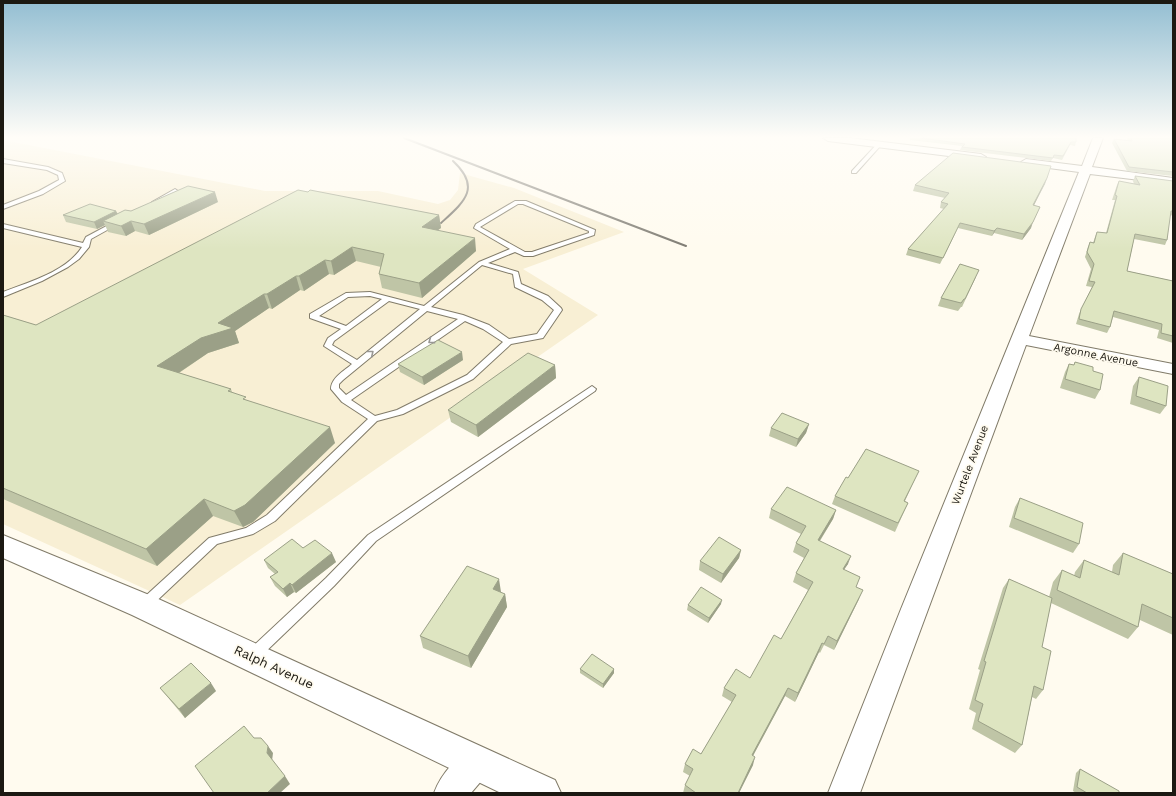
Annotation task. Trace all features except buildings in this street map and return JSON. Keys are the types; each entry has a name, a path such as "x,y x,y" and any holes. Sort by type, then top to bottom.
{"street":[{"name":"Wurtele Avenue","path":"844,793 914,609 1084,175"},
{"path":"1127,175 1173,181"},
{"name":"Argonne Avenue","path":"1019,339 1173,370"},
{"name":"Ralph Avenue","path":"3,546 143,606 542,793"},
{"path":"450,793 477,762"}],"lane":[{"path":"3,207 26,199 62,181 60,175"},
{"path":"148,206 175,191"},
{"path":"516,202 524,202 592,230 592,234 533,254 524,254 516,249 477,228 478,224 516,202"},
{"path":"3,295 68,266 87,246 88,238 121,220"},
{"path":"3,226 87,246"},
{"path":"374,419 344,400 335,389 335,384 340,378 481,263 516,249"},
{"path":"143,606 213,541 249,531 271,518 374,419 400,412 470,377 508,342 540,336 558,310 545,298 518,285 516,273 481,263"},
{"path":"347,329 313,316 346,295 362,293 389,298 463,318 486,327 508,342"},
{"path":"357,364 328,346 331,340 389,298"},
{"path":"344,400 406,359 463,318"},
{"path":"252,656 330,582 372,538 592,390"}],"shaded area":[{"path":"3,175 184,175 265,191 378,191 438,204 450,200 458,190 460,175 468,175 514,188 624,232 523,269 598,315 180,605 3,524"}],"railway":[{"path":"441,223 463,201 468,187 467,179 465,175"},
{"path":"501,175 686,246"}]}
